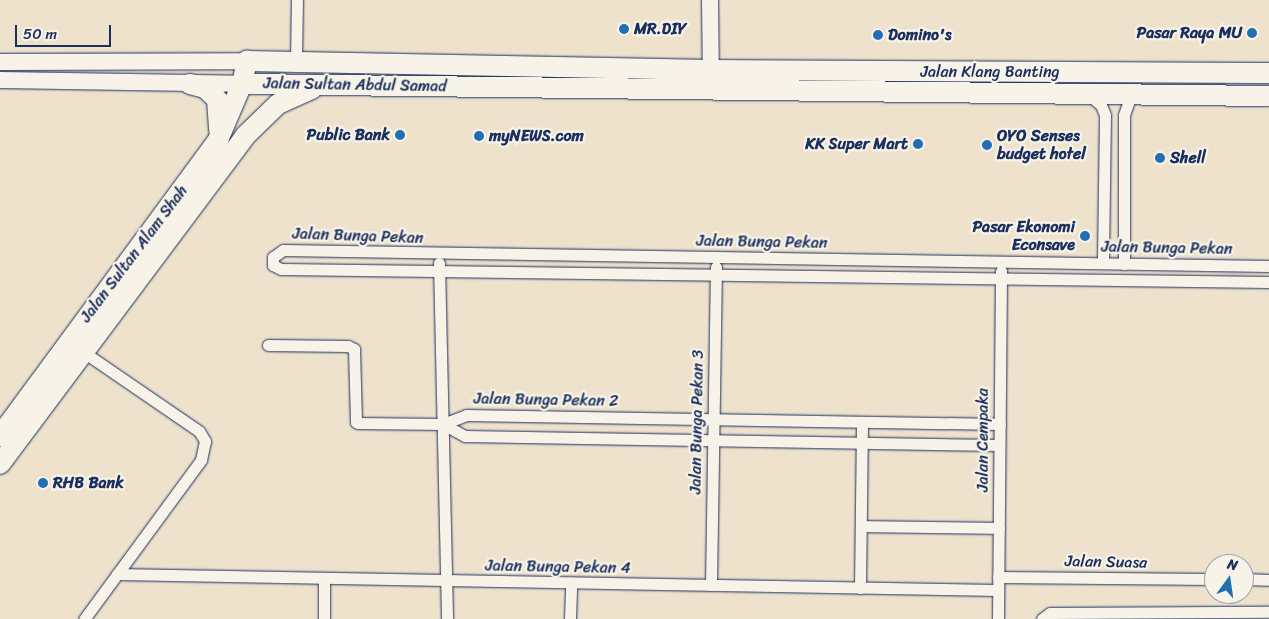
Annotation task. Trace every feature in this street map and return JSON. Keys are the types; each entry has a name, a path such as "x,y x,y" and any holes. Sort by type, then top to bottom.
{"highway":[{"name":"Jalan Sultan Abdul Samad","path":"247,61 711,70"},
{"name":"Jalan Sultan Alam Shah","path":"0,436 218,140 242,84 247,61"},
{"path":"245,136 264,84 270,61"},
{"name":"Jalan Klang Banting","path":"711,70 1269,73"},
{"path":"190,84 205,88 217,99 220,112 218,140"},
{"name":"Jalan Sultan Abdul Samad","path":"242,84 711,90"},
{"path":"245,136 278,104 324,85"},
{"name":"Jalan Klang Banting","path":"711,90 1269,96"},
{"name":"Jalan Sultan Alam Shah","path":"0,463 82,351 245,136"}],"main road":[{"path":"710,0 711,90"},
{"name":"Jalan Sultan Abdul Samad","path":"0,62 247,61"},
{"name":"Jalan Sultan Abdul Samad","path":"0,80 242,84"}],"street":[{"path":"296,61 297,0"},
{"path":"1088,94 1101,105 1105,116 1103,263"},
{"path":"1124,264 1124,115 1131,94"},
{"name":"Jalan Bunga Pekan","path":"1269,266 283,250 273,257 273,264 281,269 716,273 1269,282"},
{"path":"439,254 448,619"},
{"name":"Jalan Bunga Pekan 3","path":"711,585 716,258"},
{"name":"Jalan Cempaka","path":"998,619 1002,262"},
{"path":"268,346 348,346 354,349 356,422 358,423 443,424 465,436 1000,444"},
{"path":"82,351 200,431 205,441 200,460 84,619"},
{"name":"Jalan Bunga Pekan 2","path":"443,424 466,415 1000,424"},
{"path":"860,588 862,422"},
{"path":"861,526 999,528"},
{"name":"Jalan Bunga Pekan 4","path":"117,574 998,590"},
{"name":"Jalan Suasa","path":"998,577 1204,579"},
{"path":"324,578 324,619"},
{"path":"1254,580 1269,580"},
{"path":"570,583 570,619"},
{"path":"1042,619 1050,613 1162,616 1269,612"}],"place":[{"name":"MR.DIY","path":"624,29"},
{"name":"Pasar Raya MU","path":"1252,33"},
{"name":"Domino's","path":"878,35"},
{"name":"Public Bank","path":"400,135"},
{"name":"myNEWS.com","path":"479,136"},
{"name":"KK Super Mart","path":"918,144"},
{"name":"OYO Senses budget hotel","path":"987,145"},
{"name":"Shell","path":"1160,158"},
{"name":"Pasar Ekonomi Econsave","path":"1085,236"},
{"name":"RHB Bank","path":"43,483"}]}
